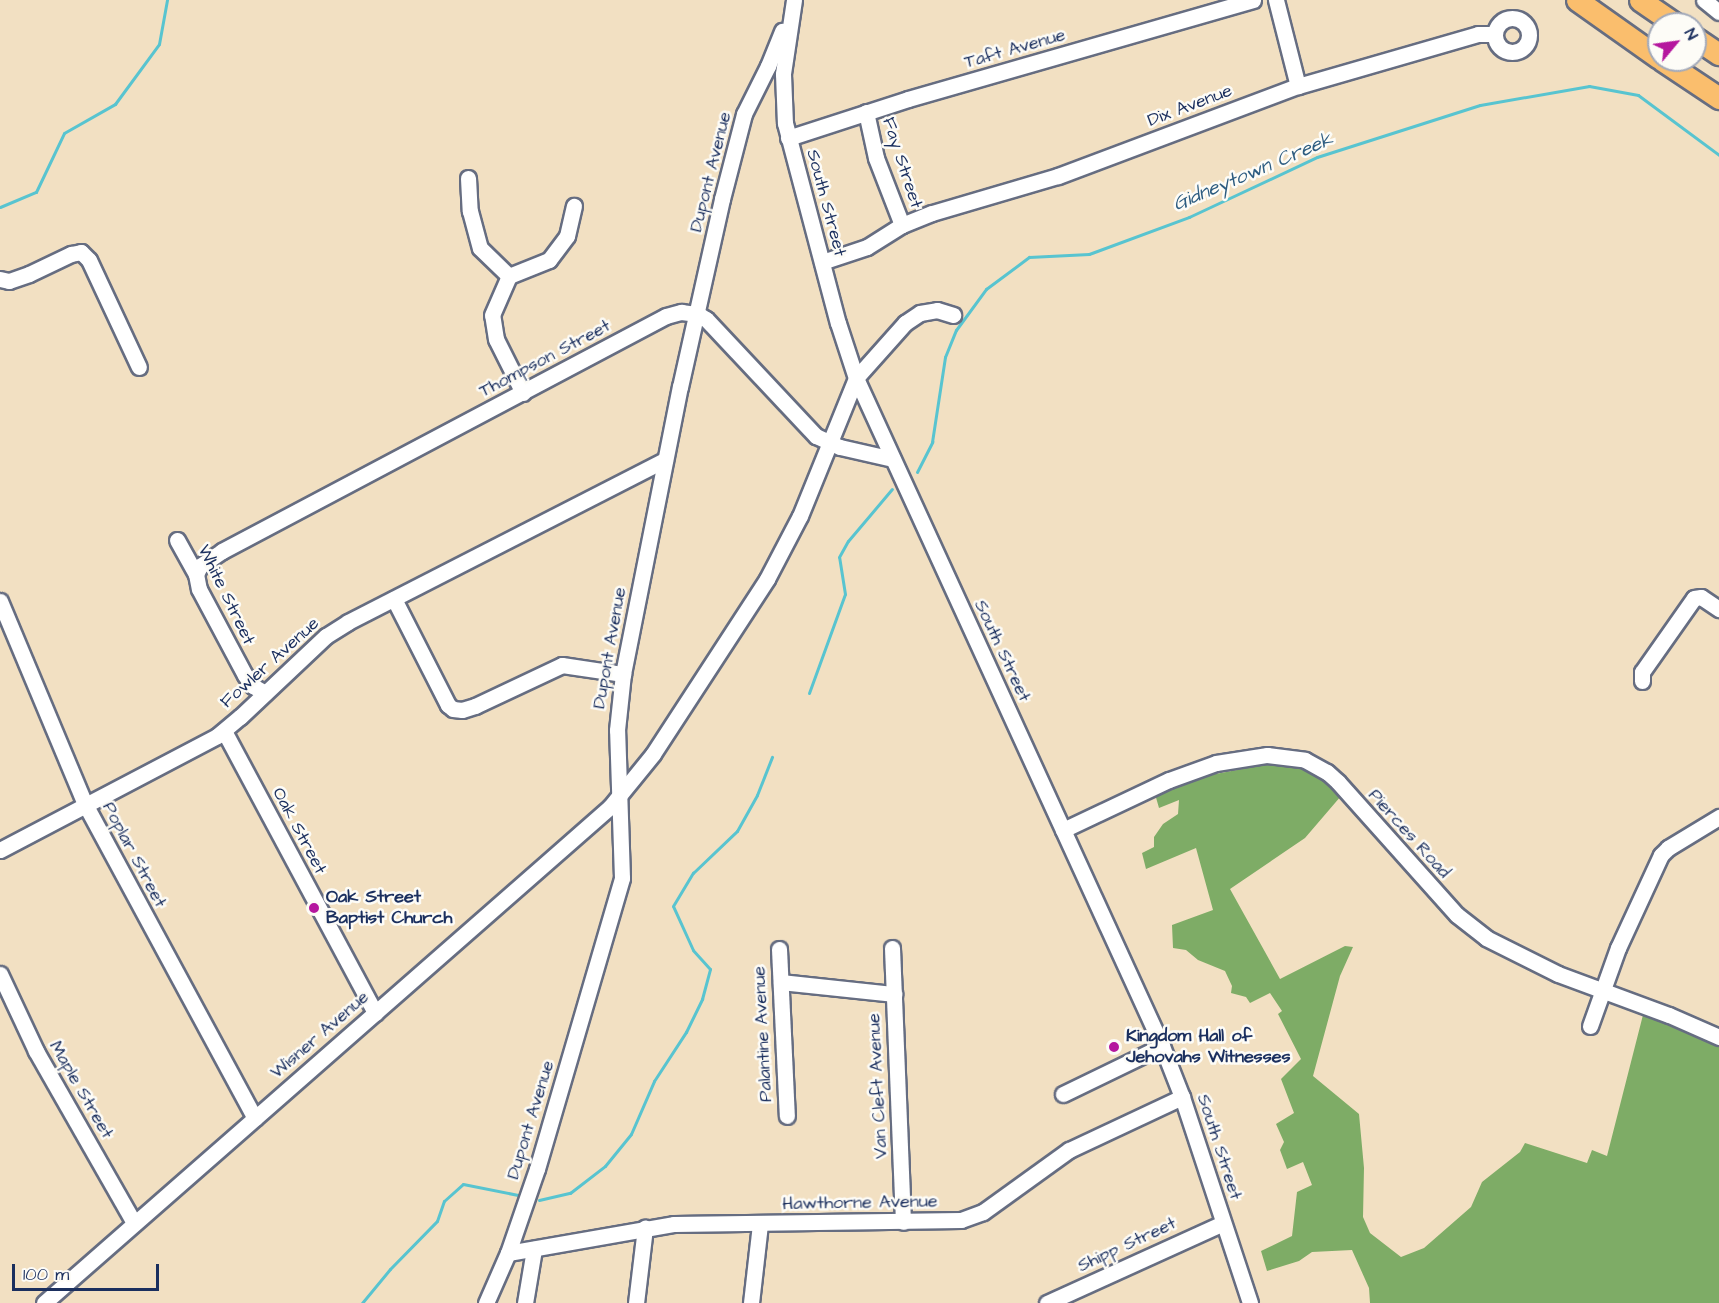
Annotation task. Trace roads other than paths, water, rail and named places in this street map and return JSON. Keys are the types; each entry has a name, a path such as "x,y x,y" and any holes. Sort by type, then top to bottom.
{"highway":[{"path":"1577,0 1647,50"},
{"path":"1641,0 1658,12"},
{"path":"1680,72 1719,98"}],"street":[{"name":"South Street","path":"794,0 783,74 788,138 838,323 856,378 1161,1046 1182,1097 1250,1303"},
{"name":"Dupont Avenue","path":"486,1303 508,1253 537,1169 622,878 617,730 623,674 665,460 722,199 744,114 768,66 794,0"},
{"name":"Taft Avenue","path":"788,138 866,112 1253,0"},
{"path":"1276,0 1298,86"},
{"path":"1704,0 1719,12"},
{"name":"Dix Avenue","path":"822,262 867,247 902,225 932,213 1058,176 1298,86 1478,34 1494,34"},
{"name":"Fay Street","path":"866,112 876,158 902,225"},
{"path":"468,178 471,211 480,248 509,276"},
{"path":"523,393 492,326 495,303 509,276 549,260 567,236 574,206"},
{"path":"0,279 9,280 28,274 71,254 81,252 89,260 139,367"},
{"path":"856,378 905,323 920,313 937,310 954,315"},
{"name":"Thompson Street","path":"196,574 200,566 222,551 666,316 681,312 698,314"},
{"path":"698,314 706,319 816,436 831,444 893,459"},
{"name":"Wisner Avenue","path":"44,1303 610,807 653,754 767,579 800,516 856,378"},
{"name":"Fowler Avenue","path":"0,850 224,731 326,636 665,460"},
{"name":"White Street","path":"177,540 196,574 199,589 245,675 253,686 265,693"},
{"path":"1642,681 1642,672 1694,598 1701,597 1719,609"},
{"path":"394,599 448,705 453,709 462,710 475,706 562,665 623,674"},
{"name":"Poplar Street","path":"0,601 85,804 255,1118"},
{"name":"Oak Street","path":"224,731 375,1013"},
{"name":"Pierces Road","path":"1063,830 1169,780 1216,763 1267,755 1305,760 1338,782 1457,915 1486,938 1527,961 1669,1015 1719,1037"},
{"path":"1590,1026 1601,991 1661,855 1668,848 1719,817"},
{"name":"Van Cleft Avenue","path":"892,948 903,1222"},
{"name":"Palantine Avenue","path":"779,950 787,1116"},
{"name":"Maple Street","path":"0,974 36,1051 134,1223"},
{"path":"781,982 894,993"},
{"path":"1063,1094 1161,1046"},
{"name":"Hawthorne Avenue","path":"508,1253 645,1228 695,1222 760,1224 903,1222 970,1218 1069,1150 1182,1097"},
{"name":"Shipp Street","path":"1047,1303 1223,1223"},
{"path":"751,1303 760,1224"},
{"path":"636,1303 645,1228"},
{"path":"525,1303 534,1249"}],"waterway":[{"path":"0,207 36,192 64,133 115,104 159,44 167,0"},
{"name":"Gidneytown Creek","path":"917,472 932,442 945,357 956,330 986,289 1029,257 1089,254 1189,217 1317,157 1480,105 1589,86 1638,95 1719,155"},
{"name":"Gidneytown Creek","path":"809,693 845,594 839,557 848,541 892,489"},
{"name":"Gidneytown Creek","path":"539,1200 570,1193 605,1166 631,1134 654,1081 686,1032 702,999 710,969 693,950 673,906 693,873 737,831 757,795 772,757"},
{"name":"Gidneytown Creek","path":"362,1303 390,1269 437,1221 444,1201 463,1184 518,1195"}],"place":[{"name":"Oak Street Baptist Church","path":"314,908"},
{"name":"Kingdom Hall of Jehovahs Witnesses","path":"1114,1047"}]}
